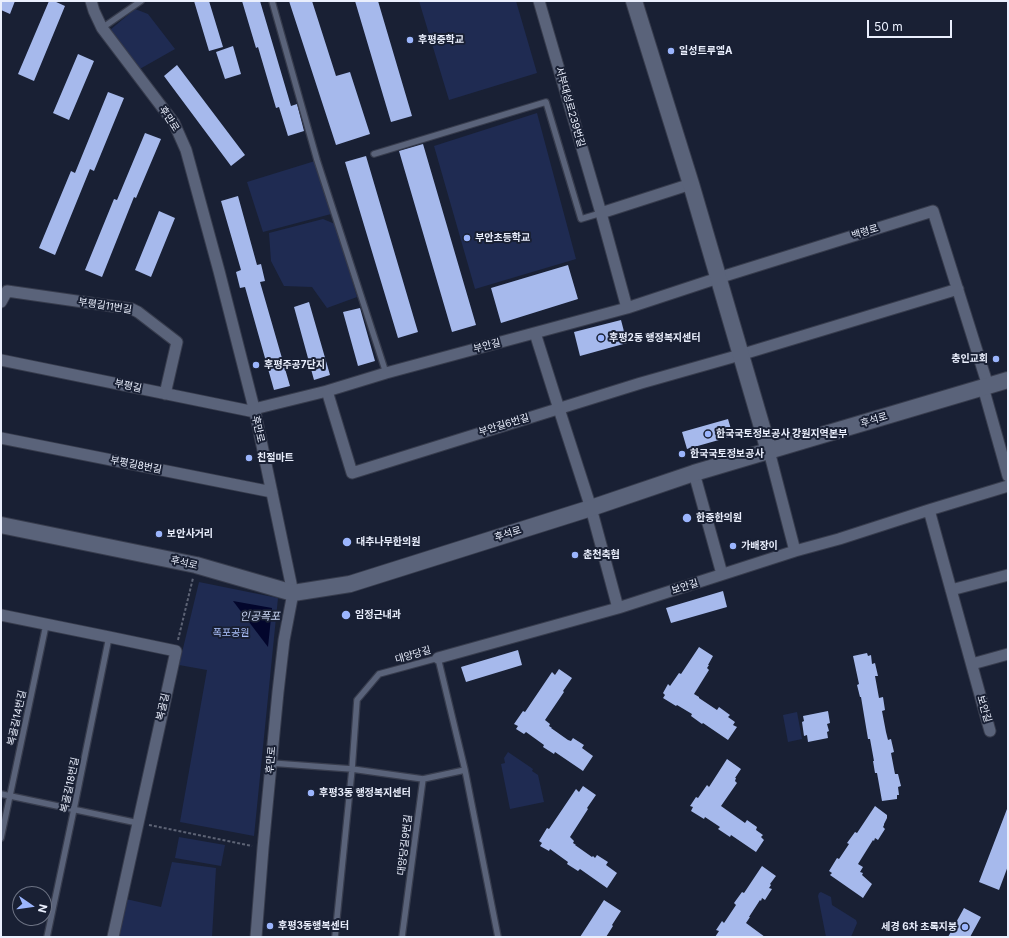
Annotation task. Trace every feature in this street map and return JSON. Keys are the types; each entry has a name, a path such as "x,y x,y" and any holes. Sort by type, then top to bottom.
{"street":[{"name":"후만로","path":"91,1 102,28 174,123 186,150 220,272 254,411 293,593 284,640 271,763 256,937"},
{"name":"서부대성로239번길","path":"539,1 627,308"},
{"path":"634,1 691,184 769,451 795,551"},
{"path":"601,213 691,184"},
{"name":"백령로","path":"718,278 933,211 958,289 986,386 1008,476"},
{"name":"부안길","path":"254,411 386,373 627,308 718,278"},
{"path":"740,355 958,289"},
{"name":"부평길11번길","path":"1,302 6,292 132,309 138,312 177,342 165,394"},
{"path":"535,333 591,508 618,608"},
{"name":"부안길6번길","path":"327,390 352,473 641,383 740,355"},
{"name":"부평길","path":"1,360 254,411"},
{"name":"후석로","path":"1,524 196,565 293,593 350,584 591,508 694,473 1008,380"},
{"name":"부평길8번길","path":"1,438 272,492"},
{"path":"694,473 722,574"},
{"name":"보안길","path":"438,658 618,608 795,551 839,539 1008,486"},
{"name":"보안길","path":"929,510 990,731"},
{"path":"951,590 1008,575"},
{"path":"1,615 176,651"},
{"name":"복골길","path":"113,937 176,651"},
{"path":"972,664 1008,654"}],"lane":[{"path":"102,28 141,1"},
{"path":"272,1 317,160 386,373"},
{"path":"374,154 546,102 581,219 601,213"},
{"name":"복골길14번길","path":"1,838 46,625"},
{"name":"복골길18번길","path":"47,937 109,637"},
{"name":"대양당길","path":"335,937 352,769 357,700 379,674 438,658 465,770 498,937"},
{"path":"271,763 352,769 423,779 465,770"},
{"name":"대양당길9번길","path":"402,937 423,779"},
{"path":"1,794 138,823"}],"path":[{"path":"176,651 196,565"},
{"path":"138,823 263,848"}],"green space":[{"path":"419,1 516,1 537,73 449,100"},
{"path":"135,9 148,14 175,49 138,70 110,30"},
{"path":"537,113 576,259 475,289 434,146"},
{"path":"315,161 331,214 263,232 247,182"},
{"path":"323,219 335,224 357,297 327,308 312,287 284,286 271,261 269,233"},
{"name":"폭포공원","path":"199,582 278,598 254,836 180,822 207,670 179,665"},
{"path":"797,712 802,739 788,742 783,715"},
{"path":"508,752 533,769 532,771 538,775 544,802 510,809 501,764 505,763 504,758"},
{"path":"179,837 225,845 221,866 175,858"},
{"path":"172,862 216,868 212,937 118,937 126,899 161,907"},
{"path":"821,892 831,897 832,905 856,920 857,923 851,937 826,937 818,896"}],"water":[{"name":"인공폭포","path":"233,601 272,608 268,647"}],"building":[{"path":"1,1 15,1 10,14 1,10"},
{"path":"49,1 54,1 65,6 34,81 18,74"},
{"path":"194,1 209,1 223,47 209,51"},
{"path":"242,1 260,1 291,106 297,104 304,131 288,136 279,107 276,108 258,47 256,48"},
{"path":"289,1 312,1 336,76 350,72 370,134 336,145"},
{"path":"355,1 378,1 412,116 391,122"},
{"path":"233,46 241,74 225,79 216,52"},
{"path":"78,54 94,61 69,120 53,113"},
{"path":"177,65 245,155 231,166 164,76"},
{"path":"108,92 124,98 94,171 90,169 55,255 39,248 71,171 75,173"},
{"path":"145,133 161,139 136,198 134,197 102,277 85,270 114,199 117,200"},
{"path":"423,144 476,325 452,332 399,151"},
{"path":"366,156 418,332 398,338 345,162"},
{"path":"238,196 257,265 261,264 265,281 260,282 290,386 274,390 245,287 240,288 236,272 241,270 221,201"},
{"path":"159,211 175,218 151,277 135,270"},
{"path":"568,265 578,299 501,323 491,288"},
{"path":"309,302 330,375 314,380 294,307"},
{"path":"360,308 375,361 358,366 343,312"},
{"name":"후평2동 행정복지센터","path":"621,320 627,343 580,356 574,332"},
{"name":"한국국토정보공사 강원지역본부","path":"728,419 733,436 687,449 682,432"},
{"path":"723,591 727,607 671,623 666,608"},
{"path":"699,647 713,656 707,668 709,670 694,694 717,710 719,707 730,715 728,717 735,722 733,725 737,727 728,740 703,723 702,724 691,716 692,714 663,698 665,695 663,693 668,684 670,686 679,673 681,674"},
{"path":"518,650 522,665 466,682 461,667"},
{"path":"867,653 868,656 871,655 872,664 875,663 878,676 875,676 879,698 883,697 885,710 882,711 886,732 888,740 891,739 894,752 891,753 895,774 898,774 901,786 898,787 899,795 897,795 897,799 882,801 877,773 875,773 870,739 868,739 861,697 857,685 859,684 853,656"},
{"path":"559,669 572,678 545,720 550,724 549,726 551,728 568,740 571,741 573,738 584,745 582,748 593,756 583,771 555,752 554,754 543,747 544,745 526,732 524,734 516,729 518,726 514,724 523,711 525,712 552,672 555,675"},
{"path":"828,711 830,723 827,724 829,731 827,732 828,738 808,742 807,735 804,736 802,722 804,721 803,716"},
{"path":"727,759 741,769 735,778 737,783 721,806 745,823 747,820 757,827 756,830 763,835 761,837 764,840 756,852 731,835 730,837 718,829 720,827 705,817 704,819 691,811 693,807 690,806 696,797 698,798 707,785 709,787"},
{"path":"583,786 596,795 570,837 574,841 573,843 575,845 592,857 593,856 595,858 597,855 608,862 606,865 617,873 607,888 580,869 578,871 567,864 568,862 550,849 549,851 540,846 542,843 539,841 547,828 549,829 576,789 579,792"},
{"path":"875,806 887,815 887,818 883,827 885,829 878,840 875,838 874,841 873,840 858,864 863,867 860,872 863,873 862,875 872,884 863,898 830,875 832,873 829,871 837,858 839,859 849,844 847,843 855,832 857,833"},
{"path":"1007,809 1008,866 999,890 979,882"},
{"path":"762,866 776,876 770,884 771,885 769,888 772,889 765,900 762,898 761,901 760,900 746,923 765,937 715,937 719,931 716,930 722,921 724,923 736,905 734,903 742,892 744,893"},
{"path":"604,900 621,911 606,937 580,937"},
{"name":"세경 6차 초록지붕","path":"964,908 981,917 970,937 948,937"}],"place":[{"name":"후평중학교","path":"410,40"},
{"name":"일성트루엘A","path":"671,51"},
{"name":"부안초등학교","path":"467,238"},
{"name":"후평2동 행정복지센터","path":"601,338"},
{"name":"충인교회","path":"996,359"},
{"name":"후평주공7단지","path":"256,365"},
{"name":"한국국토정보공사 강원지역본부","path":"708,434"},
{"name":"한국국토정보공사","path":"682,454"},
{"name":"친절마트","path":"249,458"},
{"name":"한중한의원","path":"687,518"},
{"name":"보안사거리","path":"159,534"},
{"name":"대추나무한의원","path":"347,542"},
{"name":"가배장이","path":"733,546"},
{"name":"춘천축협","path":"575,555"},
{"name":"임정근내과","path":"346,615"},
{"name":"후평3동 행정복지센터","path":"311,793"},
{"name":"후평3동행복센터","path":"270,926"},
{"name":"세경 6차 초록지붕","path":"965,927"}]}
